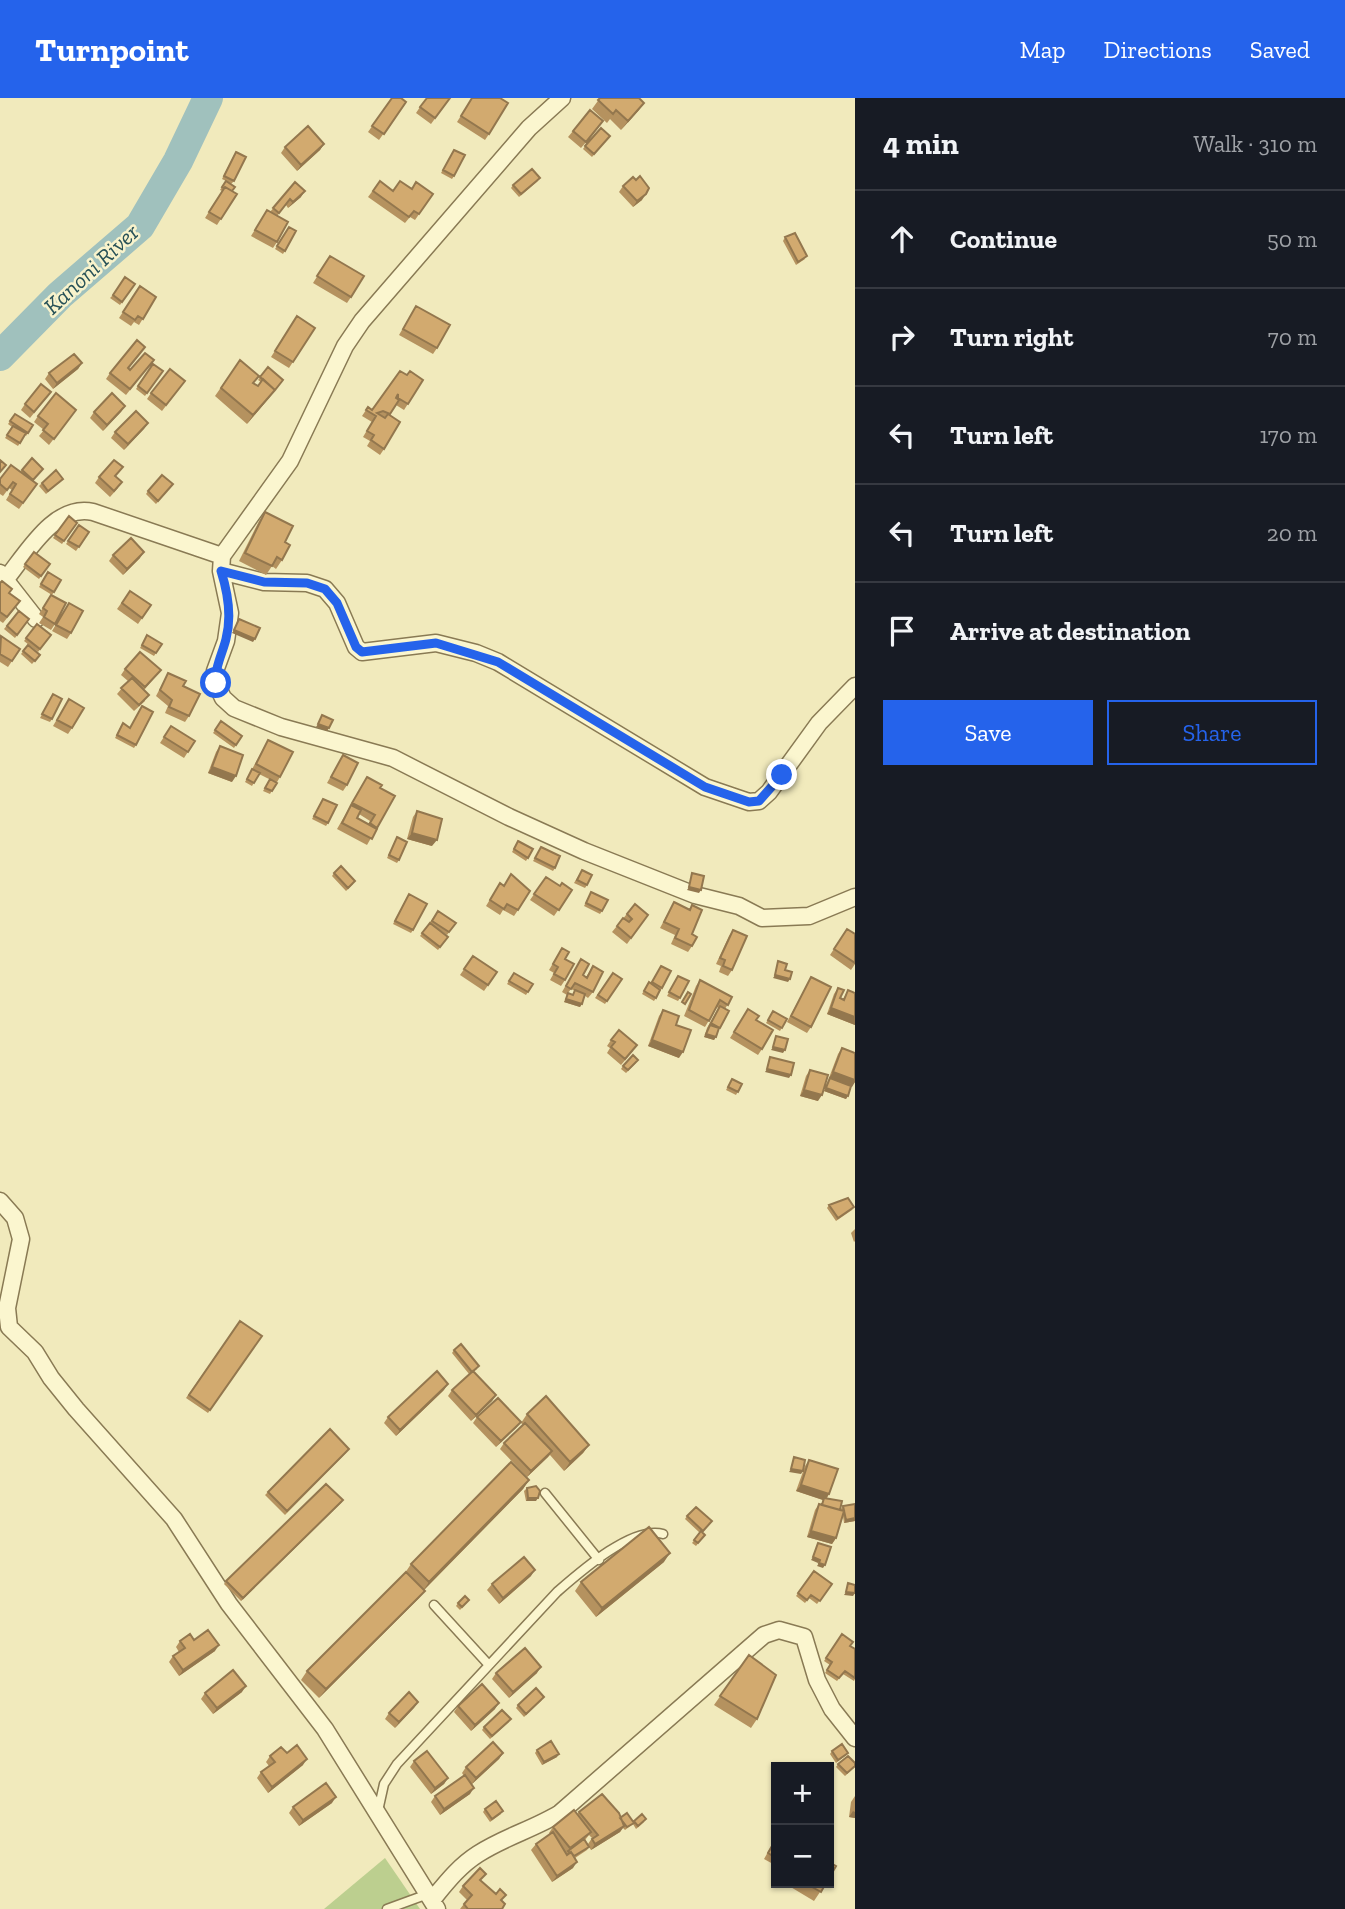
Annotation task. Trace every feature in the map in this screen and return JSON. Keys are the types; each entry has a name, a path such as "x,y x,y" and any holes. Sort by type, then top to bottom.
{"street":[{"path":"562,98 529,128 362,321 345,346 290,461 222,564 230,613 226,641 215,671 216,683 223,698 233,708 281,727 393,758 509,817 584,850 695,895 728,902 762,918 809,916 855,897"},
{"path":"37,619 3,576 53,523 76,509 93,512 264,582 307,583 325,589 337,603 356,647 362,652 436,643 498,662 705,787 749,802 759,801 769,792 818,723 855,686"},
{"path":"0,1201 15,1218 21,1239 7,1308 9,1327 36,1352 51,1378 76,1409 174,1519 229,1604 325,1729 432,1901 459,1868 479,1853 538,1827 560,1813 764,1635 779,1630 803,1637 817,1680 832,1709 855,1738"}],"lane":[{"path":"545,1493 599,1560"},
{"path":"378,1814 384,1784 397,1764 557,1592 599,1560 640,1534 652,1531 663,1534"},
{"path":"434,1605 488,1664"},
{"path":"387,1909 432,1901"}],"green space":[{"path":"385,1858 420,1909 324,1909"}],"building":[{"path":"392,98 401,98 406,102 384,134 372,126"},
{"path":"427,98 450,98 435,118 420,107"},
{"path":"472,98 500,98 508,103 489,134 461,116"},
{"path":"639,98 644,103 628,121 616,110 613,114 598,100"},
{"path":"590,110 603,121 586,142 573,131"},
{"path":"308,126 324,144 301,165 285,147"},
{"path":"601,128 610,136 594,154 585,146"},
{"path":"454,150 465,155 454,176 443,170"},
{"path":"236,152 246,157 234,181 224,176"},
{"path":"532,169 540,178 521,194 513,185"},
{"path":"640,176 649,188 637,201 623,186 633,177 636,180"},
{"path":"226,181 235,187 232,191 222,187"},
{"path":"380,181 393,191 400,181 412,189 416,182 433,194 419,214 414,211 409,217 373,191"},
{"path":"295,182 305,191 293,202 290,199 279,213 273,208"},
{"path":"225,187 237,194 221,219 209,212"},
{"path":"267,210 288,222 277,242 255,230"},
{"path":"289,227 296,231 285,251 277,246"},
{"path":"795,233 807,256 798,262 785,237"},
{"path":"330,256 364,276 351,297 317,276"},
{"path":"125,277 135,284 122,302 113,295"},
{"path":"140,286 156,297 143,319 138,316 135,320 123,312"},
{"path":"416,306 450,325 437,348 403,329"},
{"path":"297,316 315,328 293,362 275,351"},
{"path":"137,340 145,347 128,368 130,370 145,353 154,360 130,389 110,373"},
{"path":"74,354 82,363 57,383 49,373"},
{"path":"240,360 259,376 253,383 258,386 263,379 275,390 253,415 221,388"},
{"path":"153,364 163,371 147,393 138,386"},
{"path":"268,367 283,380 275,390 260,377"},
{"path":"170,369 185,381 166,405 151,393"},
{"path":"400,371 407,375 410,371 423,380 408,404 398,398 398,394 396,398 399,400 390,414 383,411 377,413 385,418 388,414 400,422 384,449 371,440 374,435 367,431 376,416 366,410 368,407 372,410"},
{"path":"41,384 51,392 34,412 25,404"},
{"path":"56,393 76,410 54,439 43,430 48,424 38,416"},
{"path":"112,393 125,406 107,425 94,412"},
{"path":"136,411 148,423 128,444 115,432"},
{"path":"15,414 33,425 28,433 10,421"},
{"path":"13,426 26,433 20,443 7,435"},
{"path":"32,458 43,469 33,480 22,470"},
{"path":"0,460 6,465 0,472"},
{"path":"114,460 123,467 115,476 122,482 114,491 99,477"},
{"path":"11,465 37,484 23,503 10,494 16,484 13,482 7,490 0,484 0,479"},
{"path":"56,470 63,479 48,491 42,483"},
{"path":"162,475 173,484 158,501 148,491"},
{"path":"265,512 293,526 285,542 290,545 282,560 277,557 272,566 245,553"},
{"path":"69,516 77,523 64,541 55,535"},
{"path":"79,525 89,532 79,547 68,541"},
{"path":"131,538 144,552 127,569 113,555"},
{"path":"34,552 50,564 41,576 25,564"},
{"path":"48,572 61,580 54,592 41,584"},
{"path":"2,581 12,589 9,593 20,601 7,617 0,612"},
{"path":"130,591 151,605 142,618 122,603"},
{"path":"51,595 66,603 55,624 44,617 47,611 43,608"},
{"path":"69,603 83,611 71,633 56,625"},
{"path":"19,611 29,619 17,635 7,626"},
{"path":"239,619 260,628 255,639 234,630"},
{"path":"37,624 51,635 40,649 26,638"},
{"path":"147,635 162,644 156,653 142,645"},
{"path":"1,636 20,649 12,661 0,654"},
{"path":"28,645 40,655 35,661 23,651"},
{"path":"140,652 161,670 145,687 125,669"},
{"path":"168,673 186,681 183,686 200,694 189,716 169,707 172,700 160,690"},
{"path":"132,678 149,695 139,705 121,688"},
{"path":"53,694 62,699 52,719 42,714"},
{"path":"69,699 84,708 72,728 57,720"},
{"path":"142,706 153,712 136,745 117,735 123,723 130,728"},
{"path":"322,715 333,720 329,728 318,724"},
{"path":"221,721 242,736 236,745 215,730"},
{"path":"171,726 195,741 188,752 164,737"},
{"path":"268,740 293,752 280,777 256,764"},
{"path":"220,746 243,755 236,776 212,767"},
{"path":"343,755 358,763 347,785 331,777"},
{"path":"252,769 260,773 254,783 247,779"},
{"path":"367,777 395,796 377,828 370,823 375,815 352,803"},
{"path":"270,779 277,783 272,791 265,788"},
{"path":"323,799 337,805 328,823 314,816"},
{"path":"351,805 361,810 357,818 377,829 372,839 342,823"},
{"path":"417,811 442,819 437,840 412,833"},
{"path":"397,837 407,842 399,860 389,855"},
{"path":"518,841 533,849 528,858 514,849"},
{"path":"541,847 560,856 555,868 535,858"},
{"path":"341,866 355,881 348,888 334,873"},
{"path":"582,870 592,875 587,885 577,880"},
{"path":"692,873 704,876 701,890 689,887"},
{"path":"511,874 530,891 518,910 507,904 504,909 490,900 500,883 504,886"},
{"path":"546,877 572,890 559,910 534,894"},
{"path":"591,892 608,900 602,911 586,903"},
{"path":"409,894 427,904 413,930 395,921"},
{"path":"674,902 690,910 692,905 702,910 692,934 697,937 692,946 675,938 679,929 664,922"},
{"path":"635,904 648,915 631,938 617,926 623,918 629,922 632,919 627,914"},
{"path":"438,911 456,923 449,932 432,921"},
{"path":"430,923 448,937 440,947 422,933"},
{"path":"847,929 855,934 855,963 834,949"},
{"path":"733,930 747,936 732,970 723,966 725,960 720,958"},
{"path":"562,948 569,952 565,959 574,964 565,980 554,974 558,967 553,964"},
{"path":"473,956 497,972 488,985 464,969"},
{"path":"581,959 589,964 583,975 587,978 593,966 603,972 593,992 575,983 571,989 566,986"},
{"path":"778,961 787,964 785,970 792,972 790,979 775,975"},
{"path":"661,966 671,971 662,988 652,982"},
{"path":"514,973 533,984 528,992 509,981"},
{"path":"613,973 622,979 607,1001 598,995"},
{"path":"678,976 689,981 680,998 669,992"},
{"path":"811,977 831,987 811,1027 791,1016"},
{"path":"700,980 732,997 728,1005 720,1000 709,1021 689,1010"},
{"path":"649,982 660,990 656,998 644,991"},
{"path":"838,988 844,990 840,998 844,1000 848,990 855,993 855,1017 831,1008"},
{"path":"575,990 585,994 582,1004 566,999 568,993 573,995"},
{"path":"688,992 691,994 685,1004 682,1002"},
{"path":"720,1006 729,1011 720,1028 711,1023"},
{"path":"748,1009 759,1016 756,1020 773,1030 762,1049 734,1032"},
{"path":"663,1010 679,1016 676,1025 691,1030 683,1052 652,1040"},
{"path":"773,1011 787,1019 782,1028 768,1020"},
{"path":"710,1025 719,1028 716,1037 706,1034"},
{"path":"619,1030 637,1045 625,1059 611,1047 615,1042 611,1040"},
{"path":"776,1036 788,1039 785,1050 773,1047"},
{"path":"842,1048 855,1053 855,1080 833,1072"},
{"path":"633,1055 638,1060 628,1070 623,1066"},
{"path":"770,1057 794,1063 791,1075 767,1069"},
{"path":"810,1070 828,1075 822,1095 804,1090"},
{"path":"830,1078 851,1086 848,1096 826,1088"},
{"path":"732,1079 742,1084 738,1092 728,1087"},
{"path":"848,1198 854,1207 838,1218 829,1205"},
{"path":"240,1321 262,1336 210,1410 189,1395"},
{"path":"461,1344 479,1366 472,1372 454,1350"},
{"path":"437,1371 448,1384 400,1430 388,1417"},
{"path":"473,1371 496,1395 476,1415 452,1390"},
{"path":"546,1396 589,1445 570,1462 527,1414"},
{"path":"498,1398 521,1422 501,1441 477,1417"},
{"path":"525,1423 552,1451 531,1471 504,1443"},
{"path":"330,1429 349,1449 287,1511 268,1492"},
{"path":"794,1457 805,1460 803,1471 791,1469"},
{"path":"809,1460 838,1469 829,1494 801,1485"},
{"path":"511,1462 529,1480 429,1582 411,1564"},
{"path":"326,1484 343,1500 243,1598 226,1581"},
{"path":"536,1486 540,1491 538,1498 528,1498 527,1488"},
{"path":"824,1498 842,1501 840,1510 822,1505"},
{"path":"819,1504 844,1511 836,1538 811,1531"},
{"path":"855,1504 855,1518 846,1520 843,1506"},
{"path":"696,1507 712,1521 703,1531 687,1516"},
{"path":"649,1527 670,1553 602,1608 581,1582"},
{"path":"701,1531 705,1535 698,1543 694,1540"},
{"path":"818,1543 831,1547 825,1565 813,1557"},
{"path":"524,1557 535,1570 503,1598 492,1584"},
{"path":"814,1571 832,1584 820,1601 811,1595 807,1600 798,1593"},
{"path":"406,1572 425,1591 326,1689 307,1671"},
{"path":"848,1583 855,1585 855,1593 846,1592"},
{"path":"465,1596 469,1600 462,1607 458,1603"},
{"path":"208,1630 219,1645 183,1670 173,1656 185,1648 180,1641 190,1634 194,1640"},
{"path":"842,1634 853,1642 850,1646 855,1649 855,1678 845,1671 839,1678 827,1670 832,1662 826,1658"},
{"path":"525,1648 541,1667 513,1692 496,1673"},
{"path":"749,1655 776,1675 757,1719 720,1696"},
{"path":"233,1670 246,1686 217,1708 205,1693"},
{"path":"482,1684 499,1703 475,1725 458,1706"},
{"path":"536,1688 544,1697 526,1714 518,1705"},
{"path":"409,1692 418,1702 399,1722 389,1713"},
{"path":"502,1710 511,1719 492,1736 484,1727"},
{"path":"551,1741 559,1754 544,1762 537,1750"},
{"path":"493,1742 503,1753 476,1778 466,1767"},
{"path":"842,1744 848,1753 838,1760 832,1751"},
{"path":"297,1745 307,1759 272,1787 261,1772 275,1762 270,1756 281,1747 287,1753"},
{"path":"427,1751 448,1778 435,1788 414,1761"},
{"path":"848,1756 855,1766 847,1773 838,1764"},
{"path":"465,1775 474,1788 444,1809 435,1796"},
{"path":"326,1783 336,1797 303,1820 293,1807"},
{"path":"602,1794 619,1813 624,1826 595,1844 592,1839 598,1835 579,1812"},
{"path":"496,1801 503,1811 492,1819 485,1809"},
{"path":"574,1810 591,1832 570,1848 553,1827"},
{"path":"627,1813 634,1823 627,1827 620,1818"},
{"path":"642,1814 646,1819 638,1826 634,1821"},
{"path":"553,1832 567,1855 571,1852 577,1862 557,1876 536,1844"},
{"path":"584,1839 589,1847 574,1856 568,1851"},
{"path":"480,1868 486,1874 480,1880 496,1894 500,1889 506,1895 501,1900 505,1904 502,1909 468,1909 464,1904 472,1895 463,1886"}],"waterway":[{"name":"Kanoni River","path":"0,356 60,295 140,226 178,161 208,98"}],"route":[{"path":"216,683 215,671 226,641 230,613 221,571 264,582 307,583 325,589 337,603 356,647 362,652 436,643 476,653 498,662 606,725 705,787 749,802 764,798 782,775"}]}
